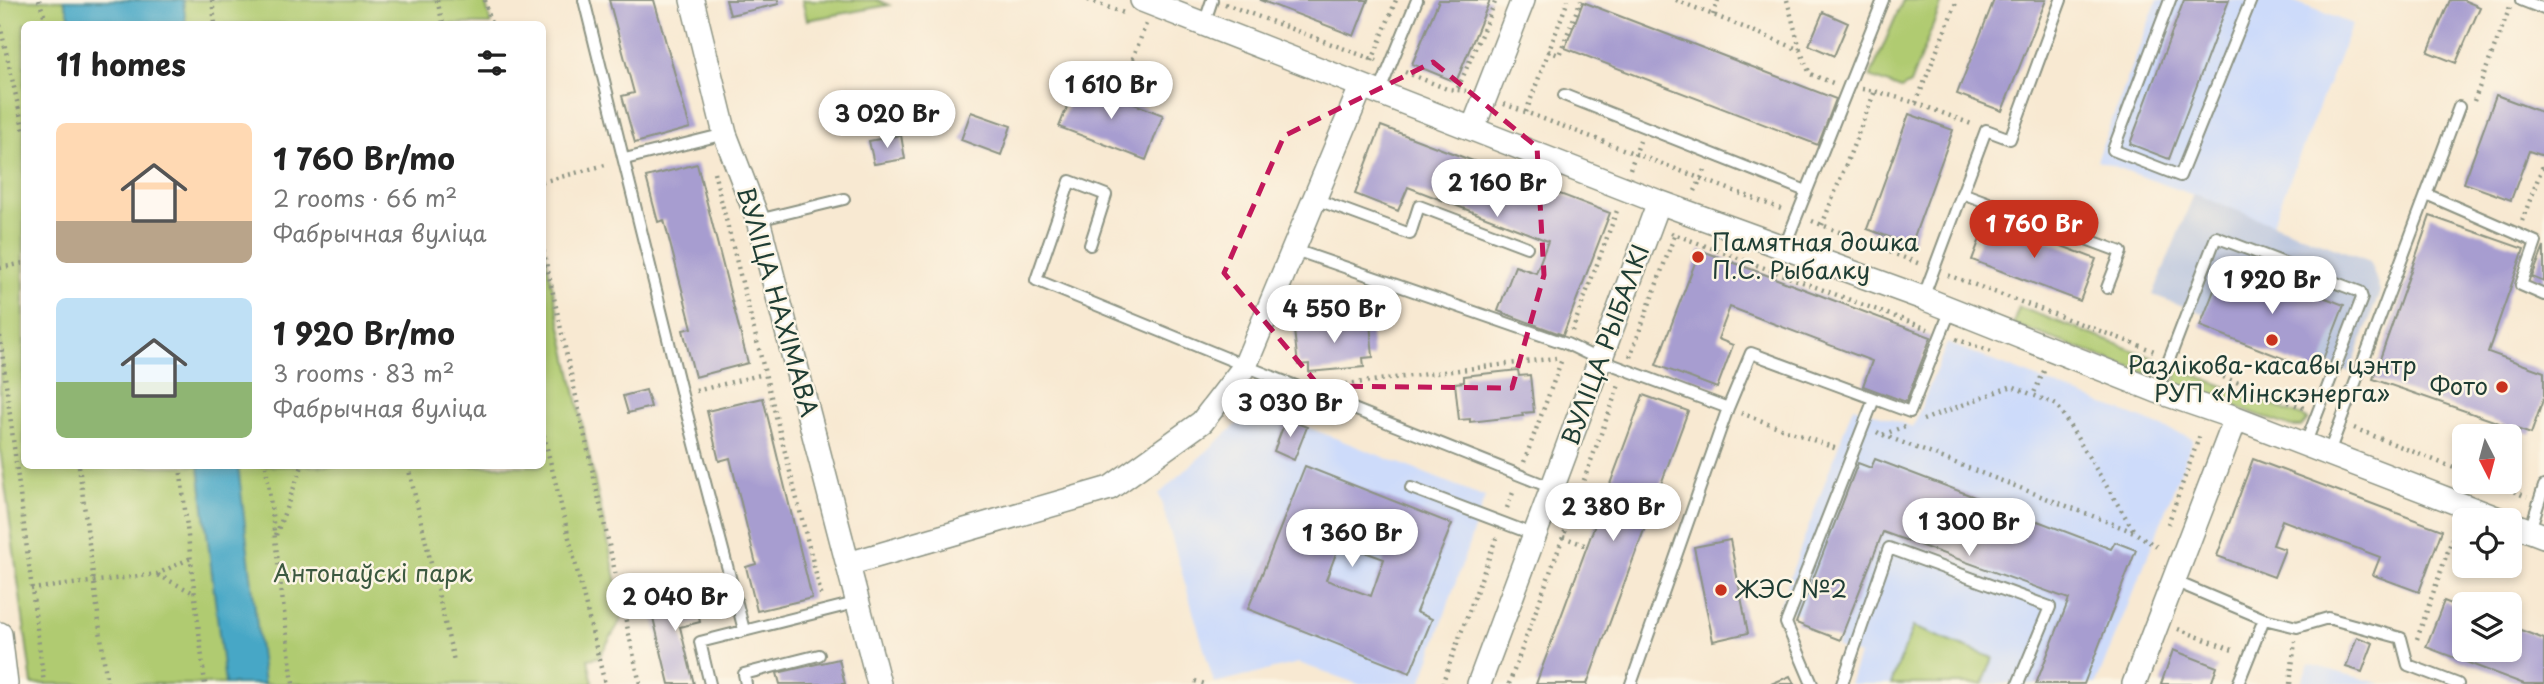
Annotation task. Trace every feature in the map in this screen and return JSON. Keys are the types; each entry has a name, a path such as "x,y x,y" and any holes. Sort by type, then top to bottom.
{"street":[{"name":"ВУЛІЦА НАХІМАВА","path":"692,0 715,136 758,220 880,684"},
{"path":"1473,128 1523,0"},
{"path":"1145,10 1204,24 1686,212 1923,298 2157,391 2236,418 2469,508"},
{"path":"848,564 1110,488 1202,422 1245,366 1315,199 1370,90"},
{"name":"ВУЛІЦА РЫБАЛКІ","path":"1479,684 1660,202"},
{"path":"2134,684 2236,418"},
{"path":"0,634 6,684"}],"lane":[{"path":"584,0 682,395 744,629"},
{"path":"1204,24 1213,0"},
{"path":"1370,90 1390,66 1417,0"},
{"path":"1784,248 1883,0"},
{"path":"1923,298 1986,130 2010,139 2061,0"},
{"path":"2170,0 2113,150 2180,176 2252,0"},
{"path":"2521,0 2544,9"},
{"path":"1564,95 1807,191"},
{"path":"2328,455 2459,107"},
{"path":"625,159 715,136"},
{"path":"1090,245 1106,195 1070,181 1036,280 1552,488"},
{"path":"1962,193 2121,253 2107,288"},
{"path":"2426,194 2536,242 2521,285 2544,295"},
{"path":"758,220 844,199"},
{"path":"1315,199 1410,234 1419,206 1527,247"},
{"path":"2157,391 2217,237 2360,292 2362,298 2305,446"},
{"path":"1295,250 1567,344 1601,360 1728,408"},
{"path":"1630,684 1728,408 1751,353 1910,412 1951,309"},
{"path":"1812,684 1786,623 1874,399"},
{"path":"2528,530 2544,486"},
{"path":"1411,488 1535,535"},
{"path":"1842,684 1889,548 2050,607 2018,684"},
{"path":"2174,581 2264,620 2297,627 2328,618 2401,638 2408,665 2458,684"},
{"path":"710,684 700,642 859,602"},
{"path":"2238,684 2264,620"},
{"path":"746,684 744,674 819,655"}],"path":[{"path":"39,0 46,21"},
{"path":"212,0 215,21"},
{"path":"437,0 442,21"},
{"path":"485,0 490,21"},
{"path":"1213,0 1447,89 1458,88 1526,112 1934,270 2317,413"},
{"path":"1370,90 1372,60 1396,0"},
{"path":"1458,88 1496,0"},
{"path":"1526,112 1568,0"},
{"path":"1548,51 1559,55 1581,0"},
{"path":"1676,0 1800,50"},
{"path":"1713,15 1718,0"},
{"path":"1787,0 1800,50 1810,74 1848,88 1875,91 1916,103 1986,130"},
{"path":"1916,103 1957,0"},
{"path":"1118,98 1145,10"},
{"path":"2459,107 2470,110 2505,19"},
{"path":"0,25 21,119"},
{"path":"1822,225 1875,91"},
{"path":"1567,344 1646,128"},
{"path":"715,136 764,374 825,609"},
{"path":"1509,684 1686,212 1713,154"},
{"path":"546,181 625,159"},
{"path":"2517,234 2544,168"},
{"path":"546,262 640,684"},
{"path":"0,268 21,264"},
{"path":"0,336 44,684"},
{"path":"1303,389 1563,357 1442,684"},
{"path":"2044,371 2033,395 2057,405 2134,532"},
{"path":"682,395 764,374"},
{"path":"2341,422 2452,467"},
{"path":"1882,435 2134,532 2160,549"},
{"path":"546,444 606,684"},
{"path":"79,469 107,684"},
{"path":"180,469 205,684"},
{"path":"267,469 293,684"},
{"path":"276,536 301,469"},
{"path":"409,469 454,661"},
{"path":"2520,494 2539,502"},
{"path":"1563,537 1587,546"},
{"path":"2408,665 2452,538"},
{"path":"31,589 157,575 191,558"},
{"path":"157,575 195,594"},
{"path":"2290,684 2297,627"},
{"path":"1195,681 1205,684"}],"highlighted area":[{"path":"1433,62 1537,147 1544,275 1512,388 1319,386 1224,273 1284,136"}],"shaded area":[{"path":"2157,0 2290,0 2352,24 2272,224 2097,160"},
{"path":"2194,194 2370,261 2380,291 2350,372 2322,362 2318,372 2200,326 2205,314 2153,295"},
{"path":"1947,343 2193,439 2096,684 1849,684 1859,655 1837,647 1839,640 1796,623 1799,614 1779,607 1853,406 1913,427"},
{"path":"1256,407 1485,497 1421,684 1358,684 1299,663 1214,683 1159,494"},
{"path":"2309,664 2382,684 2300,684"}],"green space":[{"name":"Антонаўскі парк","path":"0,0 485,0 490,21 21,21 21,469 546,469 546,258 624,615 599,657 588,659 593,684 32,684 0,448"},
{"path":"802,0 877,0 889,5 807,20"},
{"path":"1903,0 1943,0 1910,84 1901,89 1870,77"},
{"path":"2019,307 2156,359 2148,372 2175,384 2177,368 2308,419 2301,427 2291,427 2013,324"},
{"path":"1913,627 1993,658 1983,684 1891,684"}],"water":[{"path":"64,0 183,0 186,21 71,21"},
{"path":"199,469 238,469 264,684 225,684"}],"building":[{"path":"609,0 654,0 690,128 635,143 622,96 634,93"},
{"path":"726,0 778,0 779,4 730,15"},
{"path":"1260,0 1368,0 1354,36"},
{"path":"1439,0 1490,0 1456,82 1412,64"},
{"path":"1994,0 2046,0 2002,111 1957,94"},
{"path":"2184,0 2229,0 2169,159 2130,144"},
{"path":"2450,0 2463,0 2480,7 2456,63 2428,52"},
{"path":"1583,2 1836,99 1818,145 1565,48"},
{"path":"1823,12 1848,23 1834,56 1809,45"},
{"path":"1077,82 1163,115 1146,160 1059,127"},
{"path":"2496,95 2544,113 2544,156 2529,151 2511,200 2464,183"},
{"path":"971,112 1011,126 1001,155 961,140"},
{"path":"1909,114 1953,130 1911,245 1867,229"},
{"path":"1381,126 1610,213 1563,335 1498,311 1515,266 1536,273 1548,241 1408,187 1398,211 1355,194"},
{"path":"901,135 905,159 874,164 869,141"},
{"path":"697,164 748,363 695,377 683,330 692,328 664,220 658,222 646,177"},
{"path":"2430,216 2524,249 2488,352 2544,372 2544,397 2531,434 2522,431 2522,424 2502,424 2373,379"},
{"path":"1988,218 2096,259 2080,301 1972,260"},
{"path":"2544,247 2544,282 2532,277"},
{"path":"1700,250 1931,337 1906,402 1863,386 1872,361 1730,307 1718,339 1733,345 1717,388 1656,365"},
{"path":"2226,260 2344,305 2318,372 2200,326"},
{"path":"1358,318 1359,323 1370,322 1373,357 1363,358 1364,367 1309,372 1309,364 1298,365 1294,330 1303,329 1302,324"},
{"path":"1518,370 1519,376 1530,375 1534,412 1522,413 1523,416 1470,422 1470,419 1459,420 1455,383 1464,382 1464,376"},
{"path":"646,390 651,407 628,413 623,396"},
{"path":"1643,395 1688,411 1587,684 1536,684"},
{"path":"763,398 812,598 757,611 746,567 756,564 730,458 719,461 707,411"},
{"path":"1286,419 1307,427 1294,460 1274,451"},
{"path":"1875,459 2111,549 2115,542 2136,550 2084,684 2036,684 2069,599 1883,532 1840,640 1796,623 1858,463 1871,468"},
{"path":"2253,459 2442,530 2419,592 2373,575 2380,557 2282,520 2273,545 2285,549 2274,577 2217,556"},
{"path":"1305,466 1452,524 1416,612 1432,619 1410,673 1248,609","holes":["1340,543 1384,559 1371,596 1326,580"]},
{"name":"ЖЭС №2","path":"1730,540 1748,633 1713,641 1694,547"},
{"path":"693,590 700,622 680,627 694,684 669,684 649,601"},
{"path":"2444,601 2452,604 2452,657 2426,647"},
{"path":"2522,631 2544,639 2544,684 2524,684 2466,662 2522,662"},
{"path":"2357,637 2373,643 2362,672 2346,667"},
{"path":"2173,650 2217,667 2211,684 2161,684"},
{"path":"839,659 845,684 780,684 777,673"},
{"path":"1790,676 1794,684 1771,684"}],"place":[{"name":"Памятная дошка П.С. Рыбалку","path":"1698,257"},
{"name":"Разлікова-касавы цэнтр РУП «Мінскэнерга»","path":"2272,340"},
{"name":"Фото","path":"2502,387"},
{"name":"ЖЭС №2","path":"1721,590"}]}
